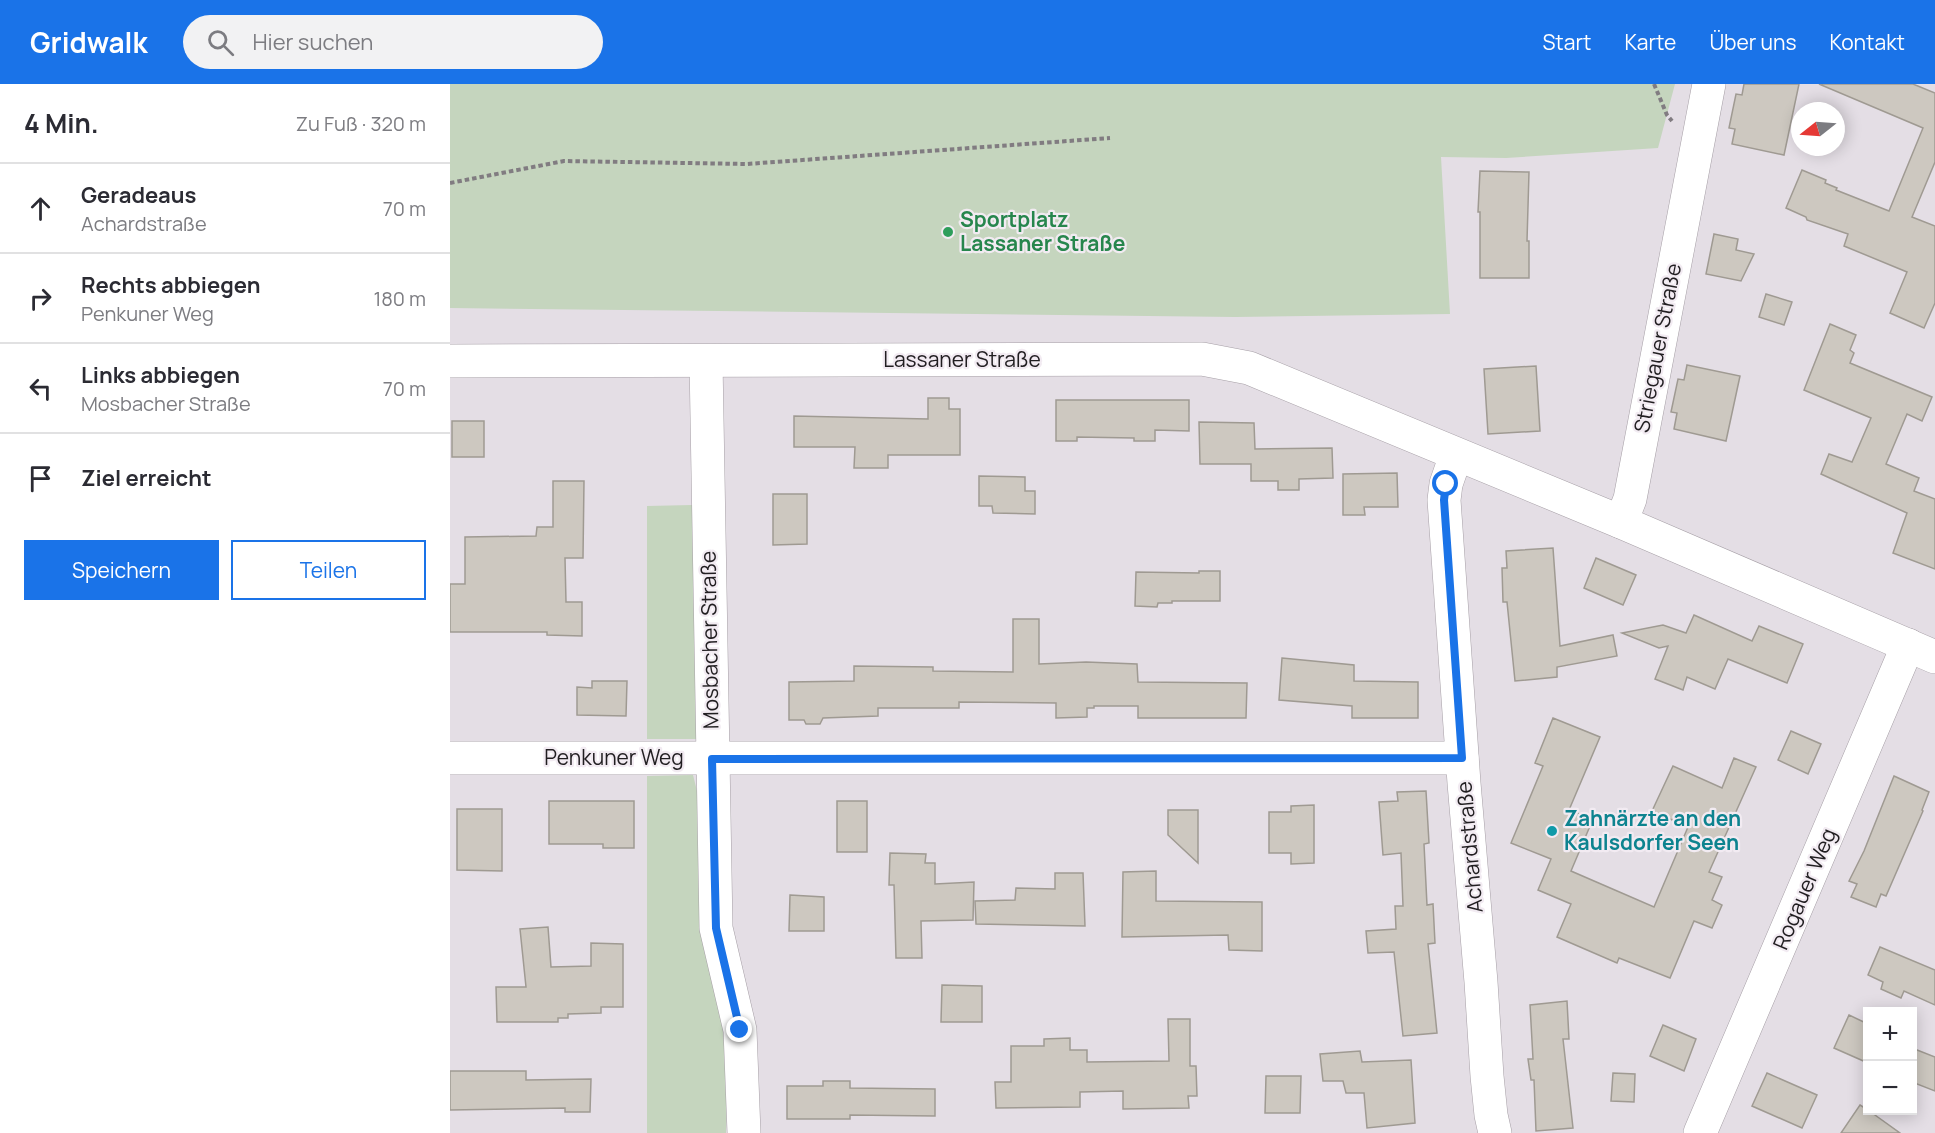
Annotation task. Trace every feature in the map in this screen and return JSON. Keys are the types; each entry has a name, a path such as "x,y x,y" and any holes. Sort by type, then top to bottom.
{"street":[{"name":"Striegauer Straße","path":"1621,522 1630,499 1709,84"},
{"name":"Lassaner Straße","path":"450,361 1202,359 1249,368 1285,381 1456,455"},
{"name":"Mosbacher Straße","path":"706,361 716,928 740,1030 744,1133"},
{"path":"1456,455 1621,522 1922,651"},
{"name":"Achardstraße","path":"1456,455 1446,484 1444,500 1489,1095 1495,1133"},
{"name":"Rogauer Weg","path":"1700,1133 1922,651"},
{"name":"Penkuner Weg","path":"450,758 1462,758"}],"path":[{"path":"450,183 564,161 747,164 1110,138"}],"green space":[{"name":"Sportplatz Lassaner Straße","path":"450,84 1675,84 1658,148 1506,158 1441,157 1450,314 1235,317 450,308"},
{"path":"692,505 702,739 647,739 647,506"},
{"path":"693,775 700,803 729,1053 726,1133 647,1133 647,776"}],"building":[{"path":"1744,84 1799,84 1795,102 1791,102 1791,122 1784,155 1732,144 1735,129 1729,128 1736,94 1742,95"},
{"path":"1819,84 1913,84 1935,93 1935,162 1912,217 1935,226 1935,303 1924,328 1890,313 1907,272 1844,246 1848,234 1807,220 1806,217 1786,208 1802,170 1826,180 1825,183 1837,188 1836,190 1889,211 1923,128"},
{"path":"1480,171 1529,172 1527,241 1529,241 1529,278 1480,278 1480,212 1478,212"},
{"path":"1714,234 1738,239 1736,250 1754,254 1741,281 1706,274"},
{"path":"1766,294 1792,302 1784,325 1759,317"},
{"path":"1830,324 1856,335 1850,350 1854,353 1850,363 1932,397 1922,421 1907,414 1886,464 1919,478 1914,491 1935,499 1935,569 1893,553 1907,513 1821,474 1829,454 1852,462 1871,418 1804,390"},
{"path":"1687,365 1740,376 1726,441 1674,429 1677,413 1671,412 1678,379 1684,380"},
{"path":"1536,366 1540,431 1488,434 1484,369"},
{"path":"928,398 949,398 949,409 960,409 960,455 888,455 888,468 854,468 855,447 794,447 794,416 928,419"},
{"path":"1056,400 1189,400 1189,431 1155,430 1155,441 1134,441 1134,438 1077,437 1077,441 1056,441"},
{"path":"452,421 484,421 484,457 452,457"},
{"path":"1199,422 1254,423 1255,449 1332,448 1333,478 1299,479 1299,490 1278,490 1278,481 1251,481 1251,464 1200,464"},
{"path":"1397,473 1398,507 1364,507 1365,515 1343,515 1343,474"},
{"path":"979,476 1025,477 1025,491 1035,491 1035,514 993,513 992,506 979,506"},
{"path":"553,481 584,481 583,558 565,558 566,602 582,602 582,636 547,635 547,632 450,632 450,584 465,584 465,537 536,536 537,527 553,527"},
{"path":"773,494 807,494 807,544 773,545"},
{"path":"1553,548 1560,646 1613,635 1617,656 1557,667 1557,677 1515,681 1507,602 1503,602 1502,568 1507,568 1506,551"},
{"path":"1596,558 1636,575 1623,605 1584,588"},
{"path":"1199,571 1220,571 1220,601 1172,601 1172,603 1158,603 1157,607 1135,606 1136,572 1199,573"},
{"path":"1694,615 1752,641 1759,626 1803,644 1787,683 1728,659 1715,689 1687,677 1683,690 1655,679 1668,646 1659,648 1622,633 1663,625 1686,633"},
{"path":"1013,619 1039,619 1039,664 1086,662 1137,664 1138,682 1247,683 1246,718 1138,718 1138,706 1094,706 1094,708 1087,708 1087,717 1056,718 1056,703 959,702 959,708 878,708 878,716 823,718 820,724 806,724 804,720 789,720 789,682 854,681 854,666 933,667 933,671 1013,672"},
{"path":"1282,658 1354,665 1354,681 1418,682 1418,718 1352,718 1352,706 1279,700"},
{"path":"592,681 627,681 626,716 577,715 577,687 592,688"},
{"path":"1553,718 1600,737 1569,810 1593,819 1571,871 1654,907 1688,827 1652,811 1673,766 1722,788 1734,758 1756,767 1709,872 1722,877 1712,900 1722,905 1712,928 1694,921 1670,978 1619,958 1617,963 1557,937 1571,904 1538,890 1551,859 1511,843 1543,766 1535,763"},
{"path":"1791,731 1821,744 1808,774 1778,760"},
{"path":"1894,776 1929,792 1886,896 1881,894 1876,907 1851,897 1857,884 1849,881 1864,851"},
{"path":"1426,791 1429,843 1424,844 1427,905 1433,904 1435,943 1428,944 1437,1033 1403,1036 1394,952 1368,953 1366,931 1396,929 1395,906 1403,906 1401,853 1383,855 1379,802 1398,801 1397,792"},
{"path":"549,801 634,801 634,848 603,848 603,844 549,844"},
{"path":"837,801 867,801 867,852 837,852"},
{"path":"1314,805 1314,863 1291,864 1291,853 1269,853 1269,812 1291,812 1291,806"},
{"path":"457,809 502,809 502,871 457,870"},
{"path":"1168,810 1198,810 1198,863 1168,835"},
{"path":"890,853 926,854 925,863 935,863 935,884 974,882 973,920 921,921 922,958 896,958 894,885 889,885"},
{"path":"1156,871 1156,901 1262,902 1262,951 1229,950 1228,935 1122,937 1123,872"},
{"path":"1055,873 1083,873 1085,926 976,924 975,901 1015,900 1016,888 1055,889"},
{"path":"790,895 824,897 824,931 789,931"},
{"path":"548,927 551,967 591,966 591,943 623,944 623,1007 601,1007 601,1013 568,1014 568,1018 558,1018 558,1022 497,1022 496,987 526,987 520,929"},
{"path":"1880,947 1935,970 1935,1005 1904,991 1901,998 1881,989 1883,982 1868,975"},
{"path":"942,985 982,986 982,1022 941,1022"},
{"path":"1567,1001 1569,1039 1563,1039 1573,1128 1536,1131 1534,1080 1531,1080 1528,1059 1533,1059 1530,1005"},
{"path":"1849,1015 1863,1022 1863,1061 1834,1048"},
{"path":"1168,1019 1190,1019 1190,1066 1196,1066 1197,1096 1188,1096 1189,1108 1123,1109 1123,1091 1080,1092 1080,1107 996,1108 995,1082 1011,1082 1011,1046 1044,1046 1044,1039 1070,1038 1070,1050 1087,1050 1087,1062 1169,1061"},
{"path":"1663,1025 1696,1039 1684,1071 1650,1056"},
{"path":"1917,1050 1935,1057 1935,1091 1917,1084"},
{"path":"1360,1051 1362,1062 1411,1060 1415,1123 1367,1128 1364,1093 1346,1093 1343,1081 1323,1081 1320,1054"},
{"path":"450,1071 526,1071 526,1080 591,1079 590,1112 565,1112 565,1108 450,1110"},
{"path":"1613,1073 1635,1074 1634,1102 1611,1101"},
{"path":"1767,1073 1817,1095 1802,1128 1752,1106"},
{"path":"1266,1076 1301,1076 1300,1113 1265,1113"},
{"path":"823,1081 850,1081 850,1088 935,1089 935,1116 850,1115 850,1119 787,1119 787,1086 823,1086"},
{"path":"1860,1105 1863,1107 1863,1115 1875,1115 1900,1133 1841,1133"}],"place":[{"name":"Sportplatz Lassaner Straße","path":"948,232"},
{"name":"Zahnärzte an den Kaulsdorfer Seen","path":"1552,831"}],"route":[{"path":"740,1030 716,928 712,759 1462,758 1444,500 1446,484"}]}
